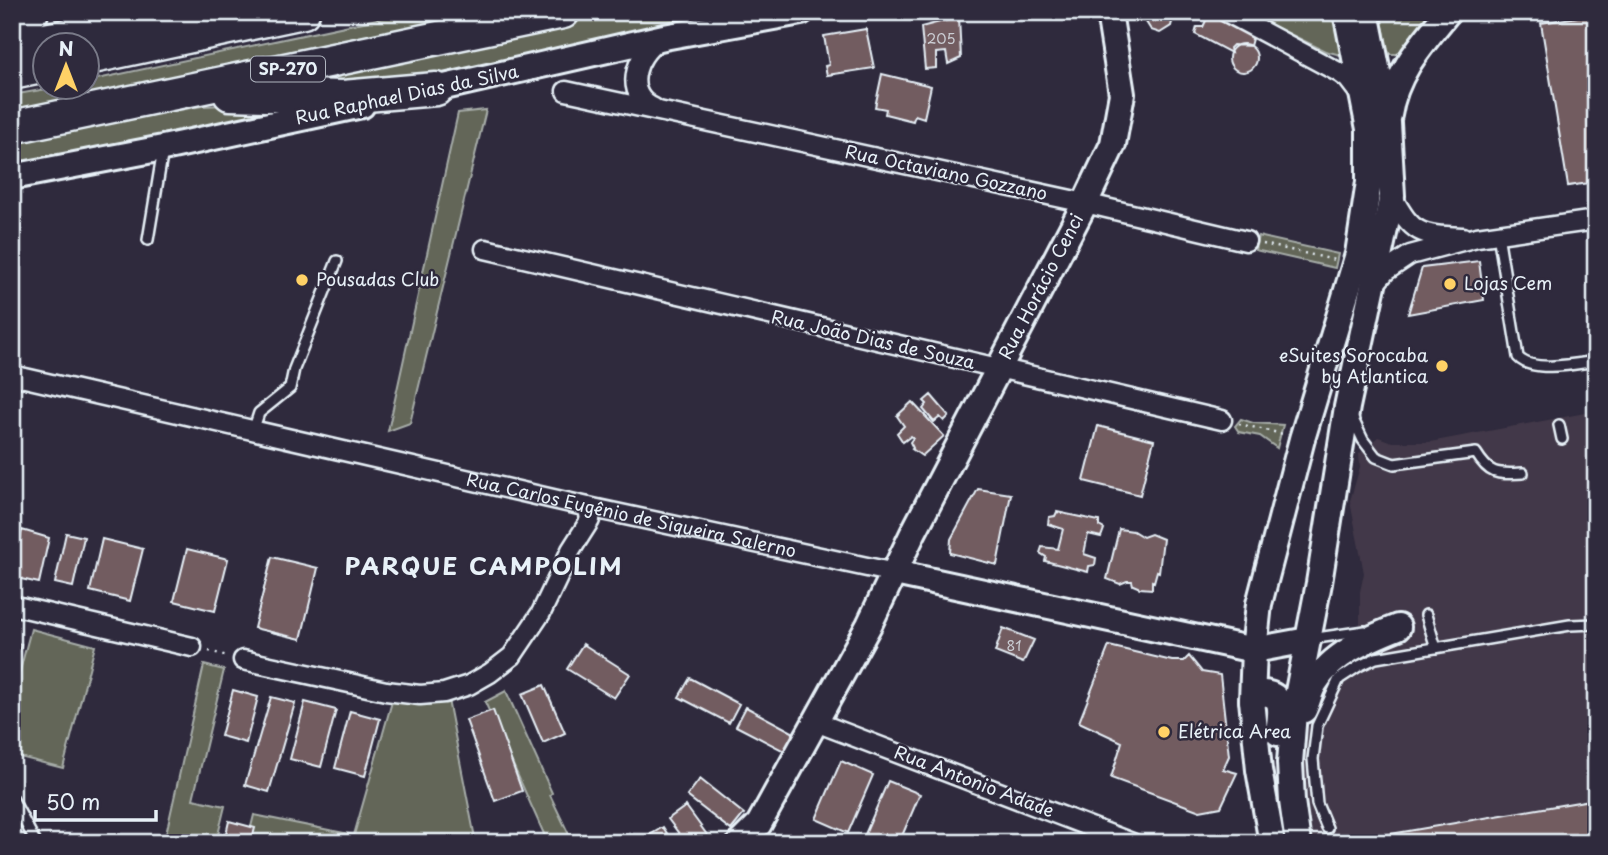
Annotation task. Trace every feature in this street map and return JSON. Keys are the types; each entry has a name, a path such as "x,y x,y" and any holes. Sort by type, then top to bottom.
{"highway":[{"path":"12,18 32,12"},
{"path":"12,47 179,12"},
{"path":"102,55 303,12"},
{"name":"SP-270","path":"12,127 563,12"},
{"path":"12,73 32,69"},
{"path":"134,101 242,93 343,97 436,89"}],"main road":[{"name":"Rua Raphael Dias da Silva","path":"12,177 163,148 664,37 801,12"},
{"path":"1271,840 1259,770 1252,701 1259,604 1302,439 1354,265 1369,182 1369,129 1346,12"},
{"path":"1292,801 1291,743 1294,712 1319,583 1347,407 1392,196 1388,123 1366,12"},
{"path":"1388,123 1391,102 1404,69 1448,12"},
{"name":"Rua Horácio Cenci","path":"740,843 759,824 816,722 895,573 1113,144 1122,94 1112,18"},
{"path":"914,533 913,560 920,571 933,581"},
{"name":"Rua Carlos Eugênio de Siqueira Salerno","path":"895,573 1254,650"},
{"path":"1254,650 1279,636 1293,623 1305,610 1319,583"},
{"path":"1291,743 1315,682 1349,650 1368,638 1398,627"},
{"path":"1254,650 1308,639"},
{"path":"1252,701 1263,692 1278,698 1278,743 1292,801 1298,843"}],"street":[{"path":"1226,12 1340,73 1362,98"},
{"path":"661,110 644,103 636,86 636,74 640,58 645,51 664,37"},
{"name":"Rua Octaviano Gozzano","path":"566,91 1085,203 1246,241"},
{"path":"1392,196 1404,219 1417,231 1431,235 1477,237"},
{"path":"1374,285 1386,271 1410,255 1477,237 1596,220"},
{"name":"Rua João Dias de Souza","path":"485,249 1222,420"},
{"name":"Rua Carlos Eugênio de Siqueira Salerno","path":"12,375 585,506 895,573"},
{"path":"243,660 386,691 421,695 444,693 469,685 512,656 541,613 571,550 590,520 585,506"},
{"path":"12,605 192,647"},
{"name":"Rua Antonio Adade","path":"816,722 1132,843"}],"lane":[{"path":"148,240 163,148"},
{"path":"1498,234 1518,357 1530,365 1542,366 1596,361"},
{"path":"253,431 259,413 290,388 337,261"},
{"path":"1347,407 1363,440 1376,457 1394,464 1476,453 1484,467 1491,472 1523,473"},
{"path":"1559,425 1562,439"},
{"path":"1426,615 1436,648"},
{"path":"1327,828 1317,804 1313,759 1317,726 1339,680 1376,658 1570,625 1596,624"},
{"path":"1308,639 1398,627"},
{"path":"12,798 36,843"}],"path":[{"path":"1246,241 1354,265"},
{"path":"1222,420 1302,439"},
{"path":"192,647 243,660"}],"shaded area":[{"path":"1596,411 1596,843 1313,843 1305,786 1305,742 1313,706 1326,679 1360,654 1360,592 1364,573 1350,501 1360,467 1359,454 1378,437 1392,442 1430,442"}],"green space":[{"path":"410,12 520,12 136,93 102,98 102,78"},
{"path":"606,12 764,12 401,89 298,81"},
{"path":"1245,12 1336,12 1343,51 1341,55 1325,51"},
{"path":"1380,12 1433,12 1398,54 1389,54"},
{"path":"32,92 32,102 70,102 12,110 12,95"},
{"path":"226,105 292,111 12,166 12,139 202,106"},
{"path":"486,110 410,423 388,431 458,113"},
{"path":"1258,236 1338,254 1335,268 1255,250"},
{"path":"1241,419 1253,423 1283,425 1277,448 1260,436 1239,432 1235,426"},
{"path":"31,629 95,646 63,768 12,755 12,701"},
{"path":"204,665 224,670 193,799 225,806 216,843 164,843"},
{"path":"506,691 573,843 548,843 485,702"},
{"path":"393,698 448,700 476,843 247,843 254,815 354,835"}],"building":[{"path":"1148,12 1172,12 1171,26 1160,33 1151,30 1146,22"},
{"path":"1210,12 1253,35 1250,46 1233,45 1230,48 1231,53 1195,34 1197,27 1203,27"},
{"path":"1596,14 1596,182 1568,186 1541,23"},
{"path":"959,17 961,58 948,64 946,52 936,53 936,68 925,69 921,27"},
{"path":"866,29 874,68 827,75 825,66 829,65 824,36"},
{"path":"1243,44 1253,48 1257,58 1253,68 1243,72 1233,68 1229,58 1233,48"},
{"path":"882,74 931,86 924,118 915,115 913,121 885,114 886,109 875,107"},
{"name":"Lojas Cem","path":"1479,261 1484,300 1408,314 1422,268"},
{"path":"931,395 949,416 944,421 940,417 934,422 923,409 927,404 924,401"},
{"path":"912,402 944,436 922,456 912,449 911,436 903,442 897,433 904,426 897,416"},
{"path":"1098,426 1154,440 1140,495 1084,481"},
{"path":"978,489 1011,494 997,565 950,553 951,539"},
{"path":"1057,512 1099,521 1099,526 1104,529 1101,537 1088,534 1084,554 1096,558 1095,565 1089,566 1088,572 1045,561 1046,557 1040,553 1042,547 1058,549 1063,529 1048,524 1049,517 1055,516"},
{"path":"1119,529 1133,531 1143,537 1151,534 1163,539 1159,572 1157,571 1154,582 1152,581 1152,589 1140,588 1133,585 1132,581 1120,584 1107,579"},
{"path":"22,530 49,538 39,583 12,577"},
{"path":"66,533 84,537 73,587 55,583"},
{"path":"102,539 143,549 130,601 90,591"},
{"path":"187,549 228,559 215,611 174,601"},
{"path":"272,557 318,568 301,639 254,628"},
{"path":"1003,628 1034,640 1023,663 995,652"},
{"path":"12,642 21,644 12,681"},
{"path":"583,644 630,674 614,698 567,669"},
{"name":"Elétrica Area","path":"1109,646 1172,661 1184,661 1189,656 1202,672 1220,675 1229,756 1223,769 1237,773 1221,807 1200,811 1111,778 1122,742 1079,722"},
{"path":"690,678 739,704 729,723 679,697"},
{"path":"544,685 565,733 543,743 522,694"},
{"path":"233,690 258,697 246,743 221,736"},
{"path":"271,697 295,703 269,792 245,785"},
{"path":"305,702 336,710 321,767 290,759"},
{"path":"746,707 796,734 786,752 736,726"},
{"path":"493,710 522,791 495,801 466,720"},
{"path":"350,711 380,719 365,776 335,768"},
{"path":"841,761 873,775 848,833 816,819"},
{"path":"700,779 744,814 731,830 687,796"},
{"path":"888,781 920,794 899,843 873,843 863,839"},
{"path":"1596,799 1596,843 1344,842"},
{"path":"686,806 713,843 686,843 668,819"},
{"path":"229,821 255,828 251,843 224,843"},
{"path":"663,827 673,843 648,843 645,838"}],"place":[{"name":"Pousadas Club","path":"302,280"},
{"name":"Lojas Cem","path":"1450,284"},
{"name":"eSuites Sorocaba by Atlantica","path":"1442,366"},
{"name":"Elétrica Area","path":"1164,732"}],"district":[{"name":"PARQUE CAMPOLIM","path":"484,567"}]}
